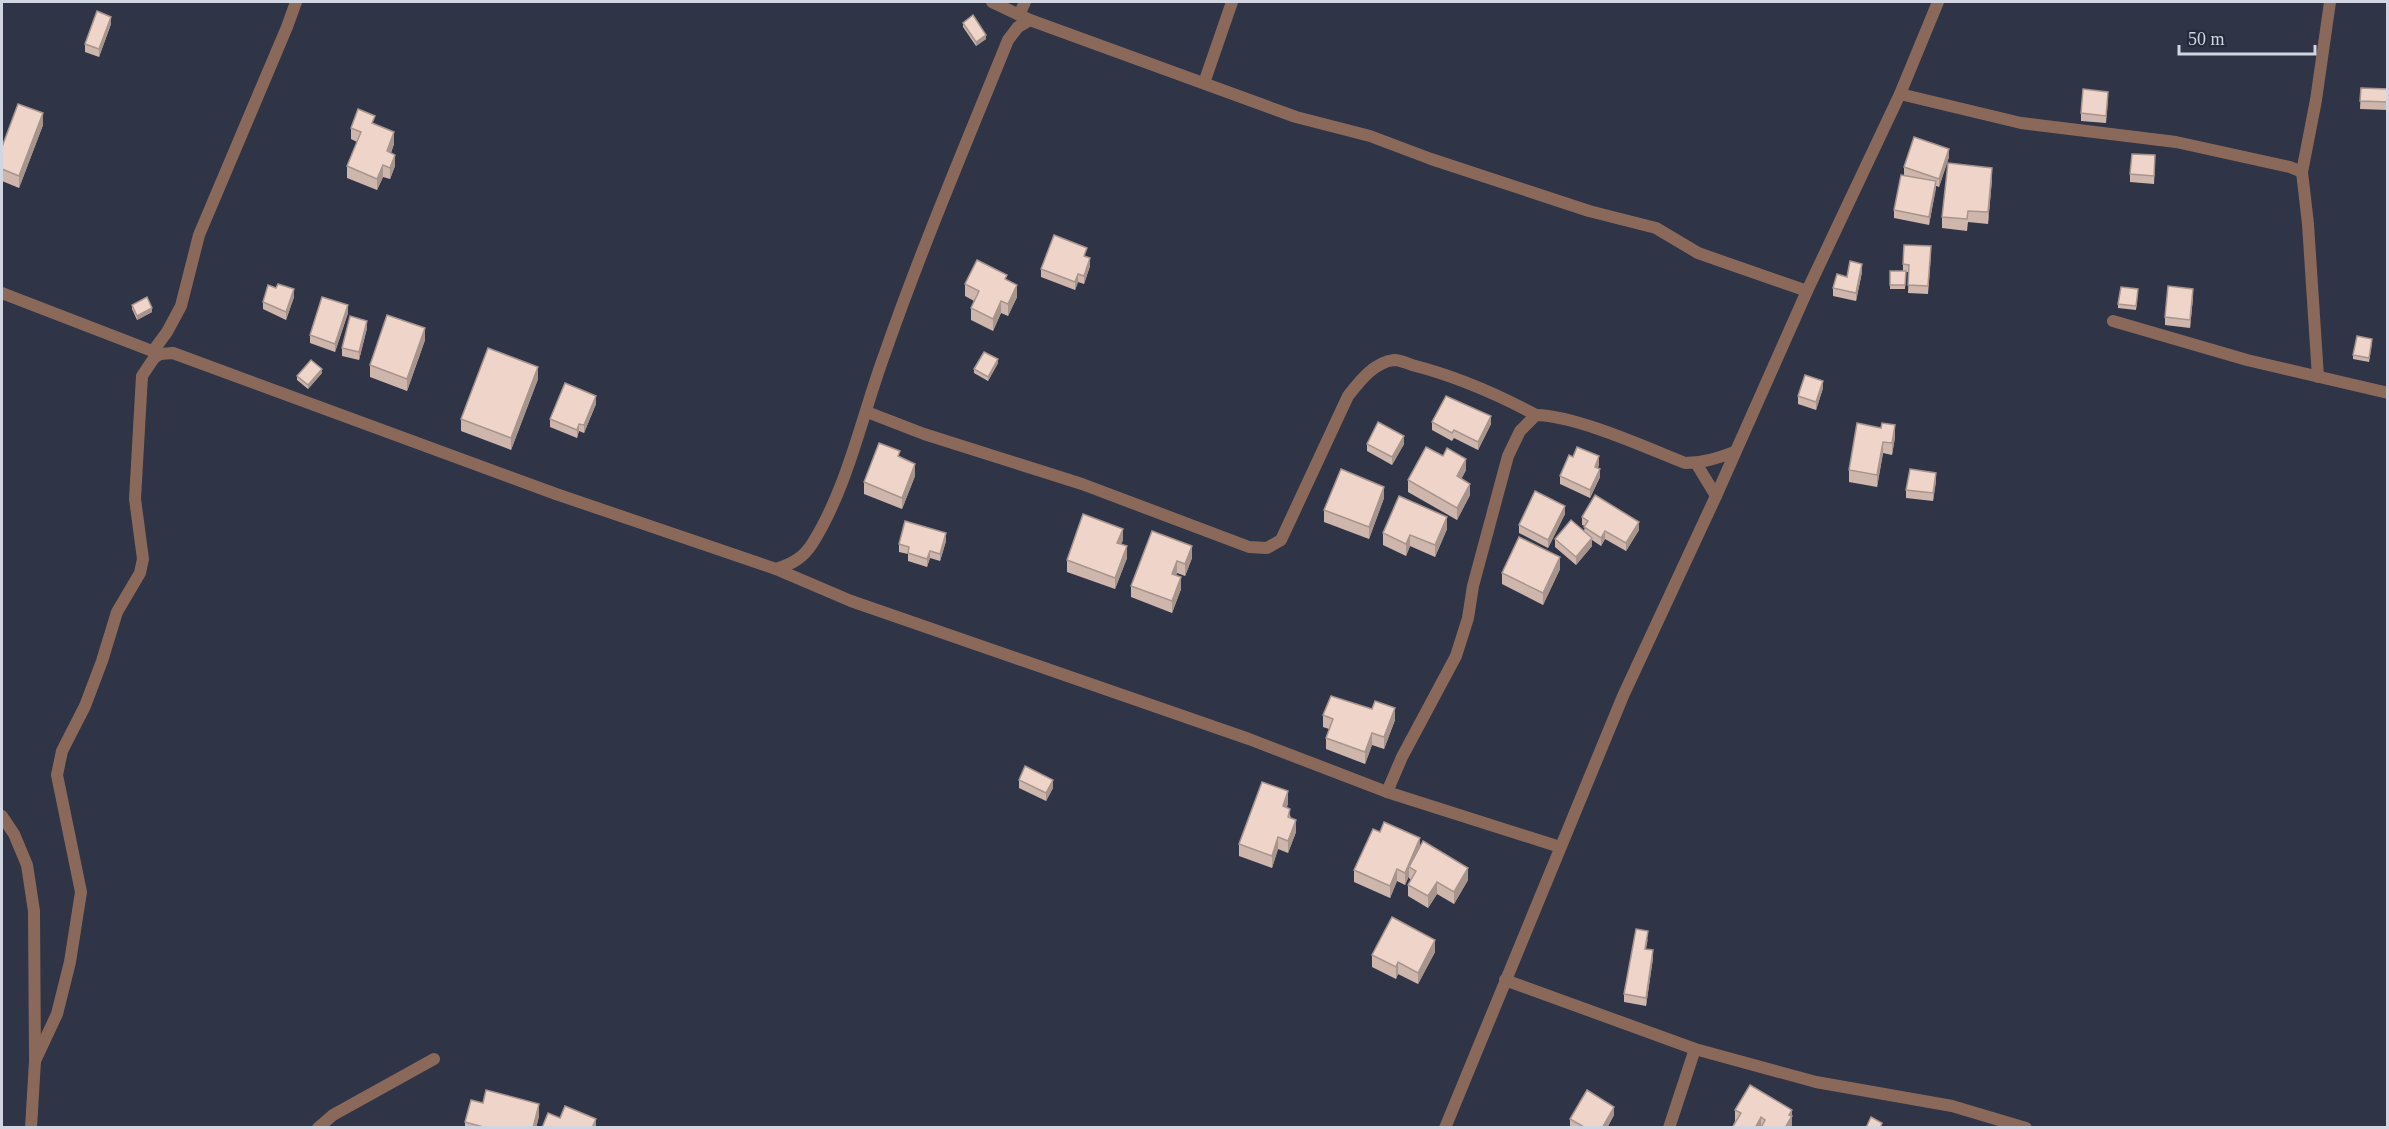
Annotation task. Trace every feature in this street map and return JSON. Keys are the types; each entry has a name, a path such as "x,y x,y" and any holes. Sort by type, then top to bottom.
{"street":[{"path":"35,1061 57,1014 70,962 81,892 57,775 62,751 85,706 117,612 140,573 143,559 135,499 142,376 157,353 181,306 199,235 296,2"},
{"path":"992,2 1025,18 1296,117 1370,135 1431,159 1589,211 1656,228 1698,253 1807,291"},
{"path":"776,569 795,563 811,546 829,512 867,412 884,354 1008,40 1025,18 1025,2"},
{"path":"1204,83 1232,2"},
{"path":"1445,1128 1623,696 1716,496 1807,291 1900,94 1938,2"},
{"path":"2318,377 2308,224 2302,172 2316,100 2330,2"},
{"path":"1900,94 2021,123 2176,142 2302,172"},
{"path":"2,293 157,353 173,353 556,494 776,569 851,601 1238,735 1387,792 1560,847"},
{"path":"2113,321 2247,360 2388,393"},
{"path":"867,412 924,434 1082,484 1210,534 1249,547 1267,548 1281,540 1348,396 1361,379 1376,368 1395,360 1473,385 1536,415 1550,415 1604,432 1685,463 1696,463 1734,452"},
{"path":"1387,792 1402,757 1456,656 1468,618 1473,586 1508,456 1520,430 1536,415"},
{"path":"1696,463 1716,496"},
{"path":"2,816 14,834 27,865 34,911 35,1061 31,1128"},
{"path":"1505,980 1695,1049 1816,1082 1952,1106 2026,1128"},
{"path":"1669,1128 1695,1049"},
{"path":"318,1128 333,1115 434,1059"}],"building":[{"path":"97,11 111,17 99,49 85,44"},
{"path":"973,15 986,35 976,42 963,23"},
{"path":"2361,88 2388,89 2388,102 2360,101"},
{"path":"2083,89 2108,92 2106,116 2081,113"},
{"path":"18,104 43,113 19,176 2,169 2,147"},
{"path":"358,109 375,116 372,123 394,132 387,151 395,155 390,168 383,165 377,179 347,166 361,132 351,128"},
{"path":"1914,137 1949,149 1939,179 1904,167"},
{"path":"2132,154 2155,155 2154,176 2130,174"},
{"path":"1948,163 1992,168 1988,212 1968,211 1967,219 1942,217"},
{"path":"1901,175 1936,181 1929,217 1894,210"},
{"path":"1054,235 1087,248 1084,256 1090,258 1084,276 1078,274 1075,282 1041,269"},
{"path":"1904,245 1931,246 1928,286 1908,285 1909,265 1903,264"},
{"path":"977,260 1007,275 1005,279 1017,285 1008,304 1001,301 993,319 971,308 979,291 965,284"},
{"path":"1850,261 1862,264 1856,293 1833,288 1837,274 1847,277"},
{"path":"1890,271 1906,271 1905,285 1890,285"},
{"path":"278,284 294,289 286,312 263,302 268,285 276,288"},
{"path":"2168,286 2193,289 2190,320 2165,317"},
{"path":"2121,287 2138,289 2136,306 2118,304"},
{"path":"147,297 152,308 137,316 132,305"},
{"path":"322,297 348,305 335,344 310,335"},
{"path":"387,315 425,328 407,379 370,365"},
{"path":"350,316 367,321 359,352 342,348"},
{"path":"2357,336 2372,339 2369,358 2353,355"},
{"path":"488,348 538,367 511,438 461,419"},
{"path":"984,352 998,359 988,377 974,369"},
{"path":"311,360 322,369 308,385 297,376"},
{"path":"1805,375 1823,381 1816,402 1798,396"},
{"path":"565,383 596,396 584,425 579,424 577,430 550,419"},
{"path":"1446,396 1491,416 1478,442 1454,430 1452,433 1432,422"},
{"path":"1378,422 1404,436 1392,457 1367,444"},
{"path":"1857,423 1881,428 1882,423 1895,425 1892,443 1883,442 1877,475 1849,470"},
{"path":"879,443 900,451 898,456 915,464 902,498 864,482"},
{"path":"1426,447 1443,456 1447,448 1466,459 1457,476 1470,484 1457,508 1408,480"},
{"path":"1577,447 1599,456 1595,467 1600,469 1590,490 1560,476 1569,455 1573,457"},
{"path":"1341,469 1384,487 1369,527 1324,510"},
{"path":"1910,469 1936,473 1933,493 1906,490"},
{"path":"1535,491 1565,506 1548,540 1519,525"},
{"path":"1595,495 1639,522 1626,543 1605,531 1601,538 1584,527 1588,521 1582,517"},
{"path":"1399,496 1447,517 1435,545 1410,535 1406,544 1383,533"},
{"path":"1083,514 1123,529 1117,543 1127,546 1115,578 1067,560"},
{"path":"1571,520 1592,538 1576,557 1555,539"},
{"path":"905,521 946,533 940,554 930,551 927,559 908,553 909,547 899,544"},
{"path":"1152,531 1192,546 1185,564 1177,561 1172,574 1181,577 1172,601 1131,586"},
{"path":"1519,537 1560,557 1543,593 1502,573"},
{"path":"1331,696 1372,709 1375,701 1395,708 1384,737 1372,733 1365,752 1326,738 1333,719 1323,715"},
{"path":"1025,766 1053,780 1046,793 1019,780"},
{"path":"1262,782 1288,791 1283,806 1290,809 1288,817 1296,820 1288,841 1278,837 1272,856 1239,844"},
{"path":"1384,822 1420,838 1405,873 1397,869 1390,886 1354,870 1373,829 1380,832"},
{"path":"1423,841 1468,868 1454,892 1437,882 1428,896 1408,885 1416,871 1409,867"},
{"path":"1392,917 1435,940 1418,973 1398,962 1396,967 1372,955"},
{"path":"1636,929 1648,931 1645,949 1653,950 1646,998 1624,994"},
{"path":"1750,1085 1792,1110 1789,1115 1792,1116 1785,1128 1761,1128 1765,1120 1761,1117 1755,1128 1732,1128 1741,1113 1735,1110"},
{"path":"486,1090 539,1104 533,1128 487,1128 465,1122 471,1100 483,1103"},
{"path":"1587,1090 1614,1107 1602,1128 1583,1128 1570,1119"},
{"path":"565,1106 596,1119 592,1128 542,1128 548,1113 560,1118"},
{"path":"1871,1117 1882,1123 1880,1128 1866,1128"}]}
